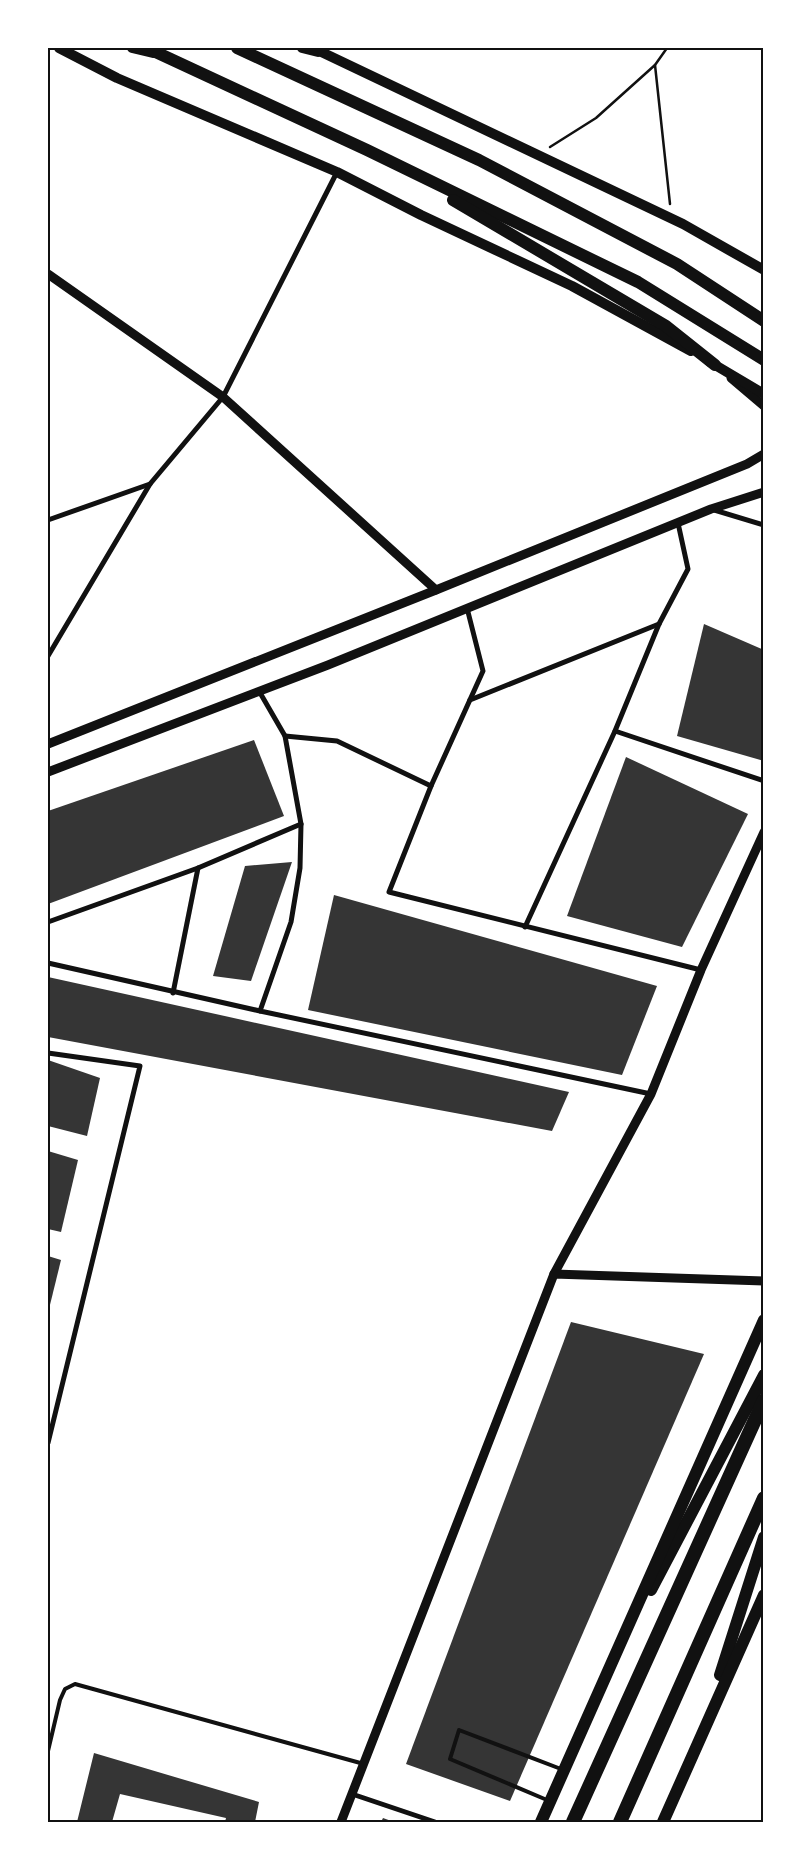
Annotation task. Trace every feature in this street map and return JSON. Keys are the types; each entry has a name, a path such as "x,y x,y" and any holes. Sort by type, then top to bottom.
{"highway":[{"path":"573,1822 764,1400"},
{"path":"620,1822 764,1498"}],"main road":[{"path":"59,48 117,78 337,172 421,215 572,286 715,364 764,394"},
{"path":"132,48 171,58"},
{"path":"147,48 367,150 638,282 764,360"},
{"path":"237,48 479,160 677,264 764,320"},
{"path":"302,48 326,54"},
{"path":"312,48 672,219 764,270"},
{"path":"367,150 666,326 715,364"},
{"path":"541,1822 592,1702 764,1320"},
{"path":"592,1702 764,1375"},
{"path":"702,1734 764,1538"},
{"path":"663,1822 764,1595"}],"street":[{"path":"48,656 150,484 223,397 337,172"},
{"path":"48,274 223,397 436,590"},
{"path":"715,364 764,406"},
{"path":"48,744 436,590 747,464 764,454"},
{"path":"48,520 150,484"},
{"path":"48,772 259,692 711,509 764,492"},
{"path":"711,509 764,525"},
{"path":"526,927 615,731 659,624 688,569 678,523"},
{"path":"467,608 483,671 431,786 389,892 701,970"},
{"path":"469,700 659,624"},
{"path":"259,692 285,736 300,824 300,868 291,922 260,1011"},
{"path":"615,731 764,780"},
{"path":"285,736 337,741 431,786"},
{"path":"48,922 198,868 300,824"},
{"path":"341,1822 554,1274 651,1094 701,970 764,832"},
{"path":"173,993 198,868"},
{"path":"48,963 173,993 651,1094"},
{"path":"48,1054 140,1066 48,1443"},
{"path":"554,1274 764,1281"},
{"path":"352,1794 435,1822"}],"lane":[{"path":"48,1752 60,1700 65,1689 75,1684 364,1764"},
{"path":"550,1801 450,1759 459,1730 563,1770"}],"path":[{"path":"537,155 596,118 655,65 667,48"},
{"path":"655,65 672,219"}],"building":[{"path":"704,624 764,650 764,761 677,736"},
{"path":"254,740 284,816 48,904 48,811"},
{"path":"626,757 748,814 682,947 567,916"},
{"path":"292,862 251,981 213,976 245,866"},
{"path":"334,895 657,986 622,1075 308,1010"},
{"path":"48,977 569,1092 552,1131 48,1037"},
{"path":"48,1060 100,1078 87,1136 48,1126"},
{"path":"48,1151 78,1160 61,1232 48,1229"},
{"path":"48,1256 61,1260 48,1313"},
{"path":"571,1322 704,1354 510,1801 406,1764"},
{"path":"94,1753 259,1802 255,1822 225,1822 226,1818 120,1794 112,1822 77,1822"},
{"path":"383,1818 394,1822 381,1822"}]}
